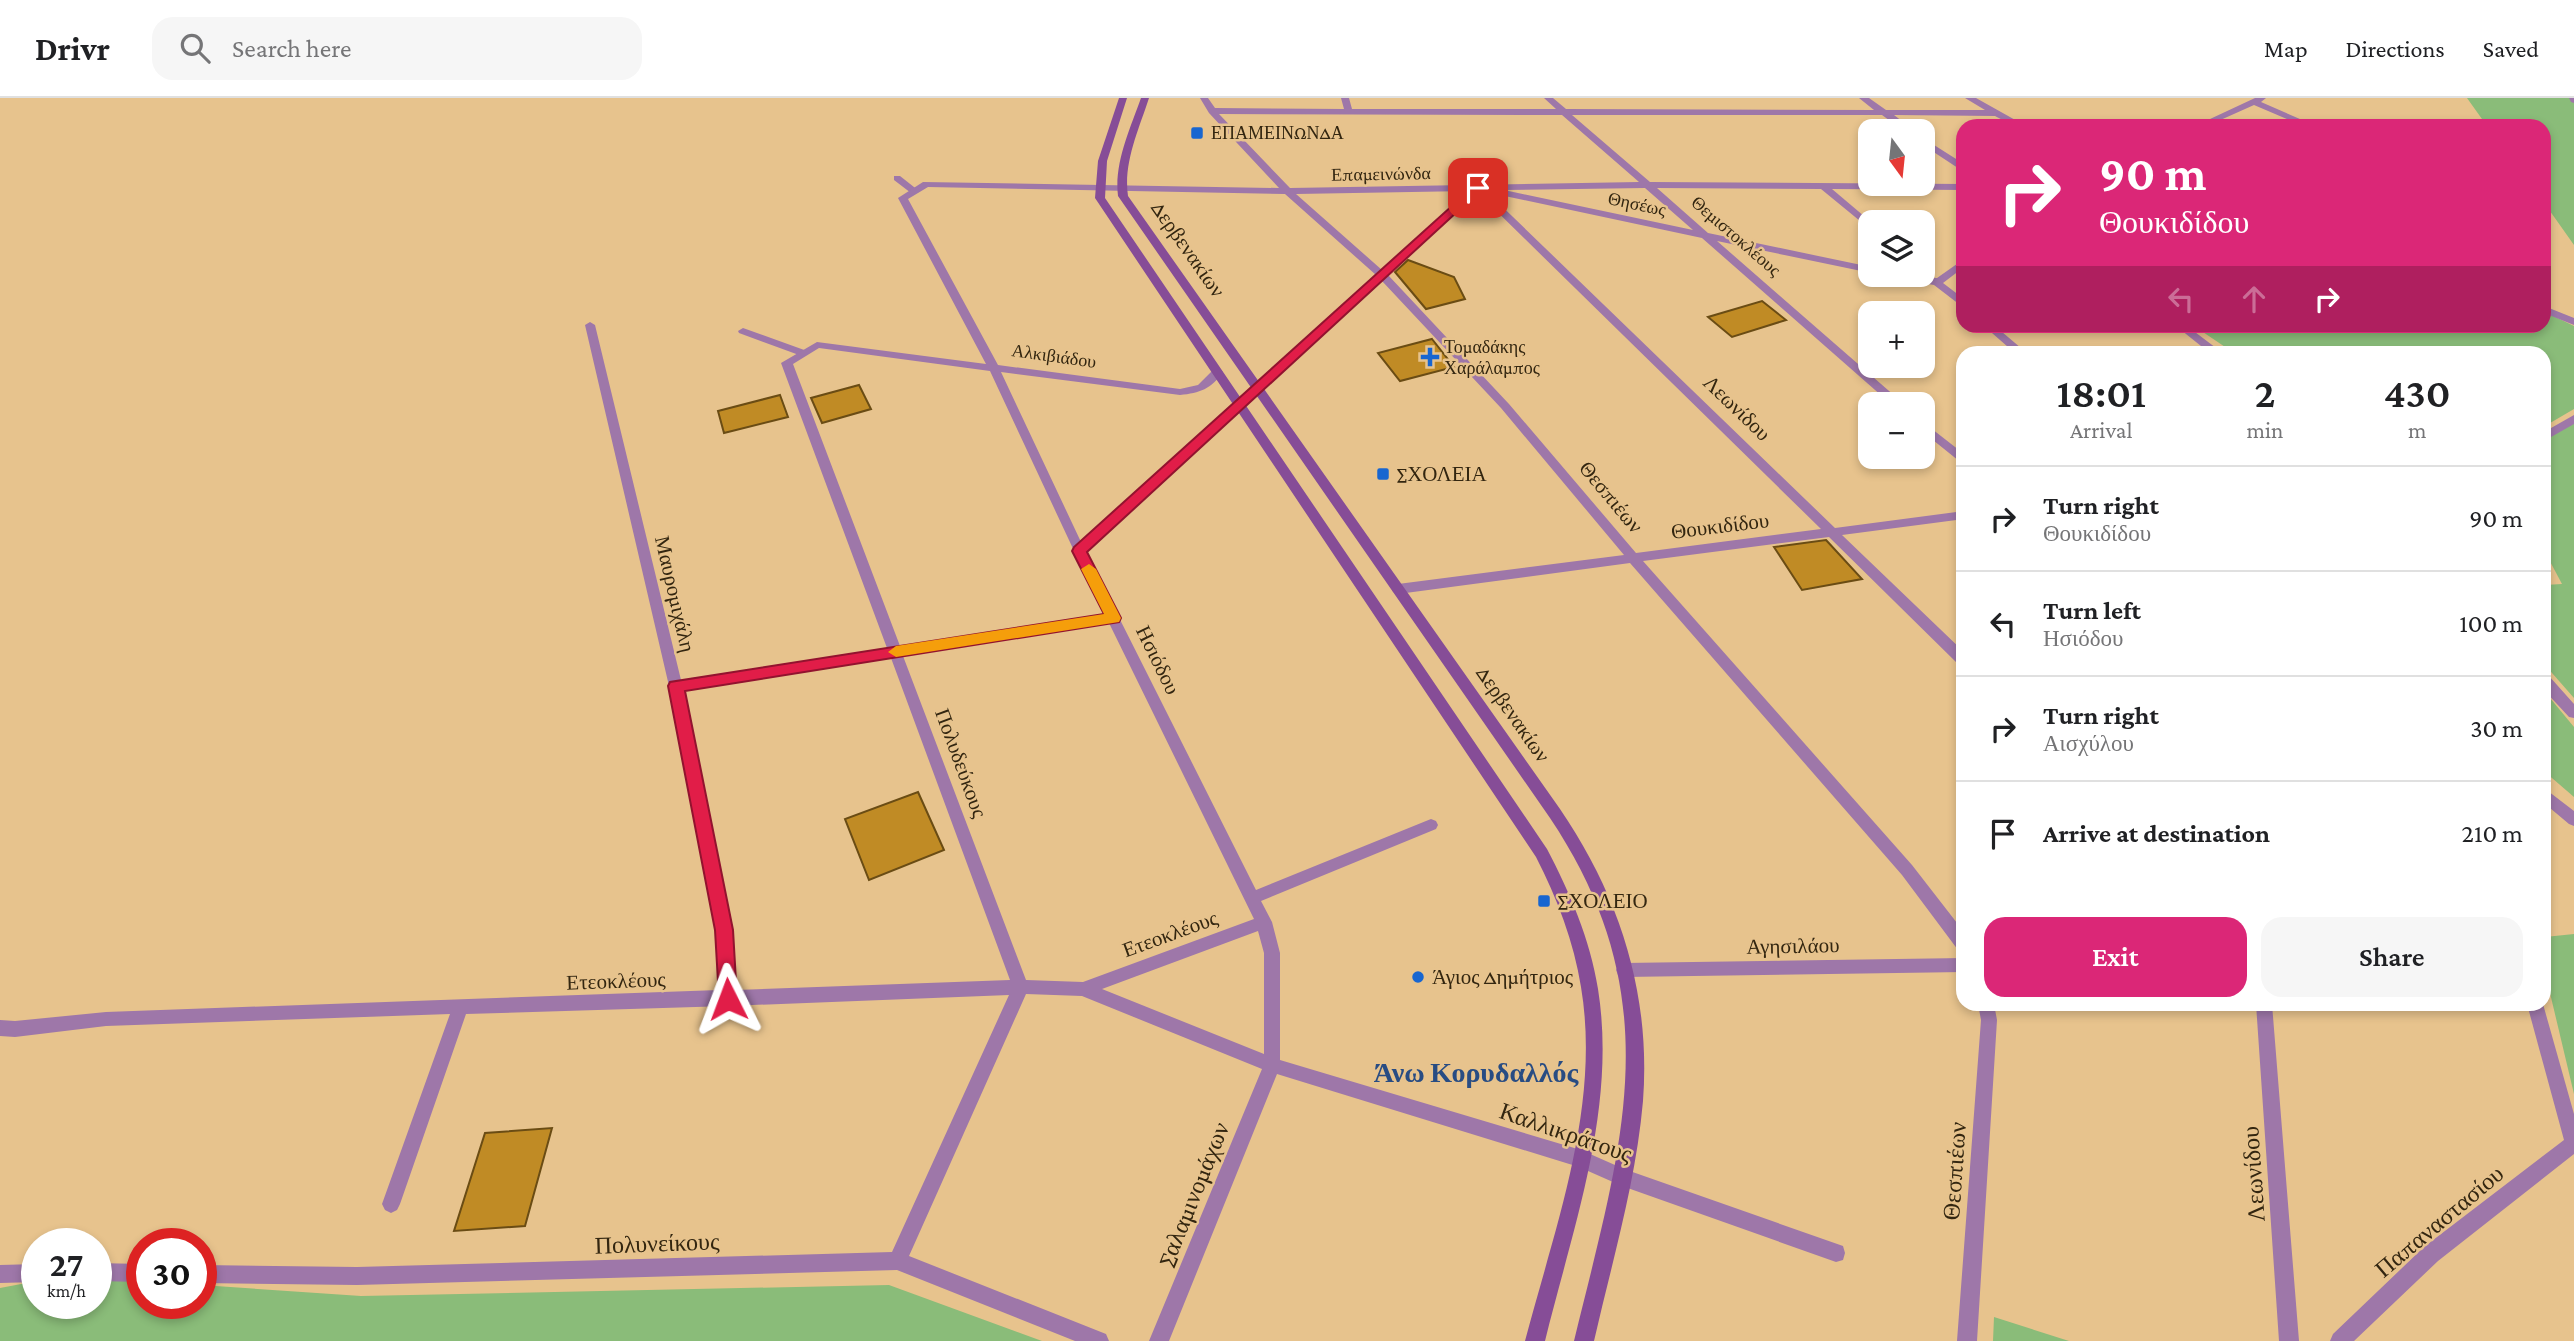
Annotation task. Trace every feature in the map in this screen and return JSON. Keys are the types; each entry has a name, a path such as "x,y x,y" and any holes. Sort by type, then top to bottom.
{"street":[{"path":"1098,188 1123,98"},
{"path":"1121,189 1145,98"},
{"name":"Θεσπιέων","path":"1204,98 1212,111 1287,191 1382,275 1505,406 1633,558 1907,870 1956,934"},
{"path":"1345,98 1349,112"},
{"name":"Θεμιστοκλέους","path":"1548,98 1884,392"},
{"path":"1863,98 1892,119"},
{"path":"1969,98 2008,119"},
{"path":"2215,119 2254,100 2296,119"},
{"path":"1212,111 1996,113"},
{"path":"1936,150 1956,164"},
{"path":"897,178 920,188"},
{"name":"Επαμεινώνδα","path":"920,188 1287,191 1648,185 1956,187"},
{"path":"1823,186 1858,216"},
{"name":"Ησιόδου","path":"920,188 903,198 993,366 1079,551 1264,922 1272,953 1272,1065"},
{"name":"Δερβενακίων","path":"1098,188 1107,211 1511,806 1542,853 1562,890 1586,969 1594,1032 1592,1090 1580,1159 1535,1341"},
{"path":"1079,551 1478,188"},
{"name":"Θησέως","path":"1478,188 1858,267"},
{"name":"Λεωνίδου","path":"1478,188 1956,653"},
{"name":"Δερβενακίων","path":"1121,189 1130,206 1573,840 1594,878 1612,921 1624,970 1634,1035 1634,1087 1622,1177 1584,1341"},
{"path":"1956,268 1937,283 1956,298"},
{"path":"2551,312 2574,322"},
{"name":"Μαυρομιχάλη","path":"590,324 676,686 724,930 728,999"},
{"path":"743,331 803,353"},
{"path":"1998,333 2013,346"},
{"path":"2190,333 2208,346"},
{"name":"Αλκιβιάδου","path":"803,353 817,345 877,350 1180,392 1199,390 1210,384 1216,372"},
{"name":"Πολυδεύκους","path":"803,353 787,363 1021,987"},
{"path":"2551,433 2574,419"},
{"path":"1935,436 1956,454"},
{"name":"Θουκιδίδου","path":"1398,589 1956,516"},
{"path":"676,686 1114,618"},
{"path":"2551,688 2574,713"},
{"path":"2551,800 2574,820"},
{"path":"1252,898 1431,825"},
{"name":"Ετεοκλέους","path":"0,1028 15,1029 106,1019 1021,987 1083,989 1264,922"},
{"name":"Αγησιλάου","path":"1624,970 1956,965"},
{"path":"897,1261 1021,987"},
{"name":"Καλλικράτους","path":"1083,989 1272,1065 1580,1159 1622,1177 1836,1253"},
{"path":"391,1204 460,1008"},
{"name":"Θεσπιέων","path":"1967,1341 1989,1020 1987,1011"},
{"name":"Λεωνίδου","path":"2265,1011 2289,1341"},
{"path":"2537,1011 2574,1145"},
{"name":"Σαλαμινομάχων","path":"1159,1341 1272,1065"},
{"name":"Παπαναστασίου","path":"2340,1341 2431,1254 2574,1145"},
{"name":"Πολυνείκους","path":"217,1274 357,1276 897,1261 1099,1341"},
{"path":"0,1275 21,1274"}],"green space":[{"path":"2467,98 2574,98 2574,245 2551,212 2551,119 2482,119"},
{"path":"2551,315 2574,326 2574,409 2551,422 2551,346 2224,346 2204,333 2551,333"},
{"path":"2574,422 2574,698 2551,672 2551,585 2562,584 2551,563 2551,436"},
{"path":"2551,699 2574,727 2574,797 2551,777"},
{"path":"2574,934 2574,1094 2551,997 2551,936"},
{"path":"112,1279 126,1280 126,1319 217,1319 217,1286 361,1296 889,1285 1042,1341 0,1341 0,1288 21,1284 21,1319 112,1319"},
{"path":"1994,1317 2069,1341 1993,1341"}],"building":[{"path":"1408,260 1454,277 1465,299 1426,309 1395,272"},
{"path":"1762,301 1786,320 1732,337 1708,317"},
{"path":"1432,339 1454,367 1400,381 1378,353"},
{"path":"859,385 871,409 822,423 811,398"},
{"path":"780,395 788,417 724,433 718,411"},
{"path":"1826,540 1862,579 1802,590 1774,547"},
{"path":"918,792 944,850 869,880 845,819"},
{"path":"552,1128 525,1226 454,1231 485,1133"}],"slow traffic":[{"path":"896,652 1114,618 1089,569"}],"place":[{"name":"ΕΠΑΜΕΙΝΩΝΔΑ","path":"1197,133"},
{"name":"Τομαδάκης Χαράλαμπος","path":"1430,357"},
{"name":"ΣΧΟΛΕΙΑ","path":"1383,474"},
{"name":"ΣΧΟΛΕΙΟ","path":"1544,901"},
{"name":"Άγιος Δημήτριος","path":"1418,977"}],"district":[{"name":"Άνω Κορυδαλλός","path":"1476,1072"}],"route":[{"path":"728,999 724,930 676,686 1114,618 1079,551 1478,188"}]}
